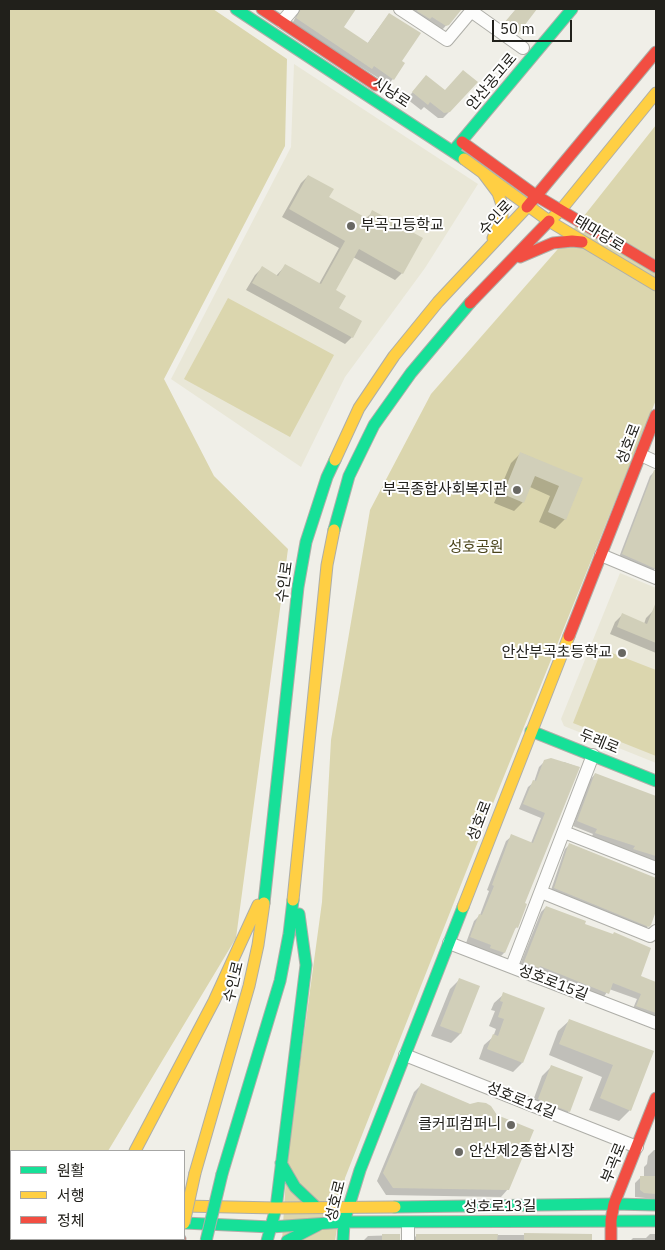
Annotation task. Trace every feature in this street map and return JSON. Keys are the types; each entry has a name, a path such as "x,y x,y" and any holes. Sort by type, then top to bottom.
{"main road":[{"name":"시낭로","path":"236,9 535,195"},
{"name":"시낭로","path":"262,9 387,92"},
{"name":"안산공고로","path":"452,144 572,9"},
{"name":"수인로","path":"185,1218 195,1173 249,986 258,945 266,888 298,587 306,542 327,477 359,408 394,356 438,302 527,206 656,52"},
{"path":"206,1241 222,1174 280,981 289,934 327,565 334,528 349,476 374,425 411,373 508,261 560,211 656,93"},
{"name":"안산공고로","path":"452,144 482,99"},
{"name":"시낭로","path":"452,144 483,173 527,206"},
{"path":"483,173 498,193 502,205 502,219 488,249"},
{"name":"태마당로","path":"535,195 656,267"},
{"name":"태마당로","path":"527,206 582,242 656,285"},
{"path":"508,261 553,243 572,240 582,242"},
{"name":"성호로","path":"343,1241 344,1222 360,1170 656,415"},
{"name":"두레로","path":"532,731 656,781"},
{"path":"267,1241 276,1208 306,964 295,884"},
{"path":"135,1150 214,1001 241,938 266,888"},
{"name":"부곡로","path":"611,1241 611,1220 614,1204 656,1098"},
{"path":"125,1150 144,1131"},
{"path":"281,1163 295,1187 316,1207"},
{"name":"성호로13길","path":"185,1206 276,1208 656,1205"},
{"name":"성호로13길","path":"185,1223 271,1227 344,1222 656,1221"},
{"path":"287,1241 320,1224"}],"street":[{"path":"282,22 293,9"},
{"path":"400,9 448,40 472,10 523,48"},
{"path":"640,455 656,462"},
{"path":"601,555 656,578"},
{"path":"512,966 593,755"},
{"path":"564,832 656,868"},
{"path":"541,892 650,936 656,931"},
{"name":"성호로15길","path":"449,942 656,1023"},
{"name":"성호로14길","path":"405,1055 637,1147"},
{"path":"408,1223 408,1241"}],"shaded area":[{"name":"부곡고등학교","path":"294,64 478,184 425,268 345,377 301,467 171,379 291,147"},
{"name":"안산부곡초등학교","path":"620,573 656,588 656,763 564,726 561,719"}],"green space":[{"path":"9,9 213,9 287,59 285,146 164,379 214,476 288,549 236,938 109,1150 10,1150 9,1163"},
{"name":"성호공원","path":"656,125 656,400 496,796 345,1178 335,1241 282,1241 287,1160 322,902 331,740 370,510 431,394 557,250"},
{"path":"228,298 334,355 290,437 184,379"},
{"path":"602,649 656,670 656,756 573,723"}],"building":[{"path":"301,9 356,9 344,27 368,43 389,13 421,33 402,61 405,63 394,80 374,66 372,69 296,18"},
{"path":"418,9 462,9 446,26 432,17 430,19 417,11"},
{"path":"516,9 537,9 518,34 503,24"},
{"path":"463,70 478,82 450,112 444,113 430,102 428,105 412,92 426,75 445,90"},
{"path":"308,175 334,189 329,197 368,219 372,210 423,238 403,274 359,249 336,290 346,296 339,308 362,321 353,338 252,283 262,266 278,276 285,264 321,284 345,241 289,209"},
{"name":"부곡종합사회복지관","path":"520,452 583,478 566,520 548,512 559,486 535,476 524,503 503,494"},
{"path":"654,470 656,470 656,569 622,554"},
{"path":"656,602 656,643 617,627 622,613 647,624"},
{"path":"551,758 580,767 525,903 527,904 518,928 516,927 505,953 490,948 491,945 470,937 479,914 482,915 494,886 492,885 511,834 533,843 545,813 523,804 533,780 536,781 544,760"},
{"path":"595,773 656,796 656,856 633,849 635,846 595,833 597,829 577,821"},
{"path":"569,843 656,878 656,911 649,927 554,888"},
{"path":"546,906 586,921 585,924 613,934 614,932 651,948 641,976 656,982 656,1013 636,1006 641,994 613,983 609,994 540,966 539,968 524,962"},
{"path":"459,978 480,986 461,1034 440,1026"},
{"path":"503,992 545,1008 523,1063 487,1049 493,1034 498,1036 504,1019 498,1017 503,1002 500,1001"},
{"path":"569,1019 654,1051 631,1111 600,1098 613,1065 559,1044"},
{"path":"551,1065 583,1077 570,1112 538,1099"},
{"name":"안산제2종합시장","path":"421,1083 470,1104 486,1103 491,1106 497,1115 534,1130 509,1190 393,1188 383,1173"},
{"path":"640,1176 656,1176 656,1194 644,1193 640,1190"},
{"path":"524,1233 592,1234 592,1241 524,1241"},
{"path":"382,1234 400,1234 400,1241 382,1241"},
{"path":"416,1234 498,1234 497,1241 416,1241"}],"traffic: fast":[{"path":"236,9 464,159"},
{"path":"454,150 572,9"},
{"path":"334,530 349,476 374,425 411,373 470,303"},
{"path":"264,903 298,587 306,542 327,477 335,460"},
{"path":"531,731 656,781"},
{"path":"222,1174 280,981 293,900"},
{"path":"343,1241 344,1222 360,1170 463,907"},
{"path":"267,1241 276,1208 306,965 299,914"},
{"path":"281,1163 295,1187 316,1207"},
{"path":"206,1241 222,1174"},
{"path":"395,1207 656,1205"},
{"path":"185,1223 271,1227 344,1222 656,1221"},
{"path":"287,1241 320,1224"}],"traffic: slow":[{"path":"549,221 560,211 656,93"},
{"path":"464,159 549,221 656,285"},
{"path":"483,173 498,193 502,205 502,219 493,238"},
{"path":"335,460 359,408 394,356 438,302 527,207"},
{"path":"293,900 327,565 334,530"},
{"path":"463,907 569,636"},
{"path":"195,1173 249,986 258,945 264,903"},
{"path":"136,1150 214,1001 258,905"},
{"path":"185,1218 195,1173"},
{"path":"185,1206 276,1208 395,1207"}],"traffic: jam":[{"path":"262,9 376,85"},
{"path":"527,207 656,52"},
{"path":"462,142 535,195 656,267"},
{"path":"470,303 549,221"},
{"path":"520,257 553,243 582,242"},
{"path":"569,636 656,415"},
{"path":"611,1241 611,1220 614,1204 656,1098"}],"place":[{"name":"부곡고등학교","path":"351,226"},
{"name":"부곡종합사회복지관","path":"517,490"},
{"name":"안산부곡초등학교","path":"622,653"},
{"name":"클커피컴퍼니","path":"511,1125"},
{"name":"안산제2종합시장","path":"459,1152"}]}
